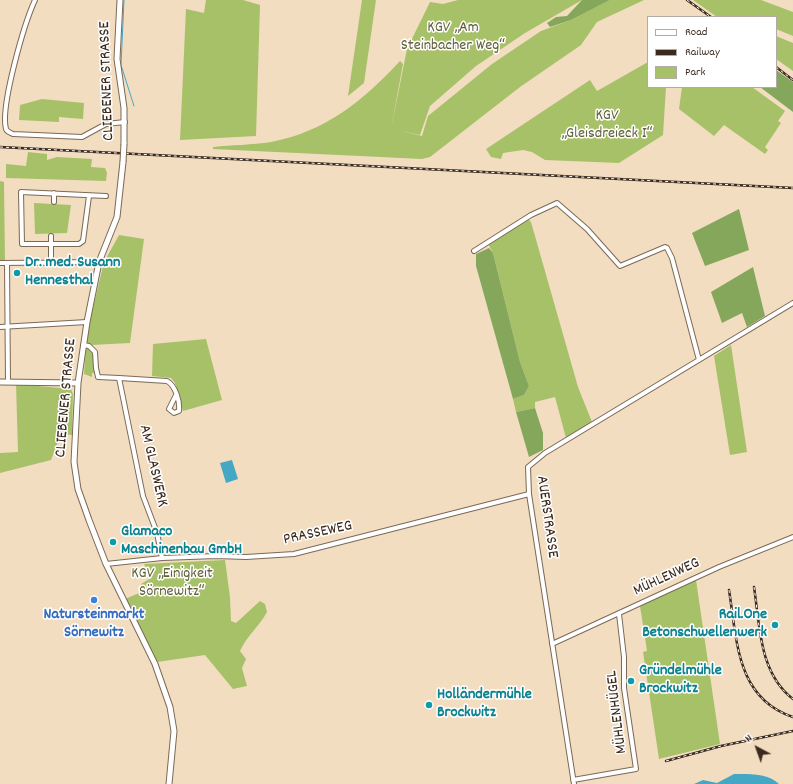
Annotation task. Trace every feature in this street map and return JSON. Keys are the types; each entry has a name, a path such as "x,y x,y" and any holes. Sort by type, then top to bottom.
{"street":[{"path":"35,0 5,82 2,106 6,131 13,134 82,137 106,124 125,122"},
{"name":"CLIEBENER STRASSE","path":"120,0 117,59 125,122 123,162 117,217 99,262 83,345 78,383 74,456 75,476 84,508 106,564 151,655 170,707 173,721 174,740 169,784"},
{"path":"89,196 83,241 79,244 22,244 21,192 106,196"},
{"path":"54,193 54,202"},
{"path":"474,251 531,215 557,202 587,229 620,266 665,247 668,248 699,360"},
{"path":"51,236 51,263"},
{"path":"0,263 99,262"},
{"path":"7,263 8,382"},
{"name":"AUERSTRASSE","path":"574,782 529,494 528,467 545,453 793,303"},
{"path":"0,327 87,322"},
{"path":"83,345 92,348 95,352 98,377 164,380 172,384 176,395"},
{"name":"AM GLASWERK","path":"119,378 143,496 157,533 162,558"},
{"path":"0,382 78,383"},
{"name":"PRASSEWEG","path":"106,564 162,558 216,556 246,557 294,554 529,494"},
{"name":"MÜHLENWEG","path":"552,644 719,567 793,536"},
{"name":"MÜHLENHÜGEL","path":"574,782 636,769 624,688 622,638 619,614"}],"green space":[{"path":"206,0 243,0 260,5 256,136 180,140 186,9 204,13"},
{"path":"362,0 376,0 364,83 348,96"},
{"name":"KGV „Am Steinbacher Weg“","path":"458,0 582,0 525,33 476,66 430,106 420,135 398,130 422,136 428,116 492,64 541,31 571,20 610,0 644,0 597,22 581,45 520,87 430,157 422,159 213,149 213,147 271,142 309,131 326,122 358,101 400,61 403,64 391,129 407,49 430,2 443,4"},
{"path":"582,0 610,0 571,20 550,27 547,23 556,17 567,16"},
{"path":"693,0 761,0 793,12 793,36 777,29 777,16 716,16"},
{"path":"777,36 793,43 793,71 777,60"},
{"name":"KGV „Gleisdreieck I“","path":"647,63 647,88 666,88 663,135 619,163 545,160 532,152 523,150 503,153 501,159 491,157 486,149 590,80 597,91"},
{"path":"777,71 793,82 793,112 761,88 777,88"},
{"path":"682,88 753,88 785,111 778,121 781,123 765,147 768,150 765,154 724,125 714,136 679,109"},
{"path":"42,99 84,103 83,119 59,117 59,122 19,120 20,105"},
{"path":"28,152 47,154 47,160 57,157 92,159 91,167 105,168 107,173 106,181 6,178 6,164 26,166"},
{"path":"0,181 4,182 5,262 0,262"},
{"path":"34,203 71,205 67,233 35,234"},
{"path":"739,209 749,250 705,266 692,233"},
{"path":"526,217 531,222 578,387 592,422 566,438 555,397 535,402 535,408 516,412 513,399 524,395 529,386 520,362 493,253 487,242"},
{"path":"119,235 144,239 130,343 91,345 86,342 104,262"},
{"path":"489,248 493,253 520,362 529,386 524,395 513,399 476,266 476,254"},
{"path":"753,267 765,316 747,327 742,313 722,323 711,292"},
{"path":"206,339 222,400 183,411 175,383 171,378 152,376 153,344"},
{"path":"731,345 747,452 730,455 714,356"},
{"path":"86,347 92,351 94,358 94,373 92,373 92,377 84,374"},
{"path":"16,384 71,389 73,394 72,435 61,434 51,460 0,473 0,453 18,452"},
{"path":"535,408 543,433 543,450 529,457 516,412"},
{"name":"KGV „Einigkeit Sörnewitz“","path":"225,560 230,597 231,621 236,623 260,601 265,604 267,612 246,640 240,651 246,659 242,668 247,686 233,689 205,655 157,662 125,599 144,591 141,584 151,578 144,564"},
{"path":"696,580 720,744 659,759 643,652 647,651 640,606"}],"water":[{"path":"232,460 238,479 226,483 220,463"},
{"path":"734,774 764,776 775,780 779,784 694,784 703,780 717,783"}],"waterway":[{"path":"124,0 121,65 134,106"}],"railway":[{"path":"687,0 710,16"},
{"path":"777,68 793,80"},
{"path":"0,147 793,188"},
{"path":"754,587 760,633 767,662 773,676 793,699"},
{"path":"729,590 738,647 750,682 760,696 774,708 793,717"},
{"path":"666,761 721,746 793,731"}],"place":[{"name":"Dr. med. Susann Hennesthal","path":"17,273"},
{"name":"Glamaco Maschinenbau GmbH","path":"113,542"},
{"name":"Natursteinmarkt Sörnewitz","path":"94,600"},
{"name":"Rail.One Betonschwellenwerk","path":"775,625"},
{"name":"Gründelmühle Brockwitz","path":"631,681"},
{"name":"Holländermühle Brockwitz","path":"429,705"}]}
